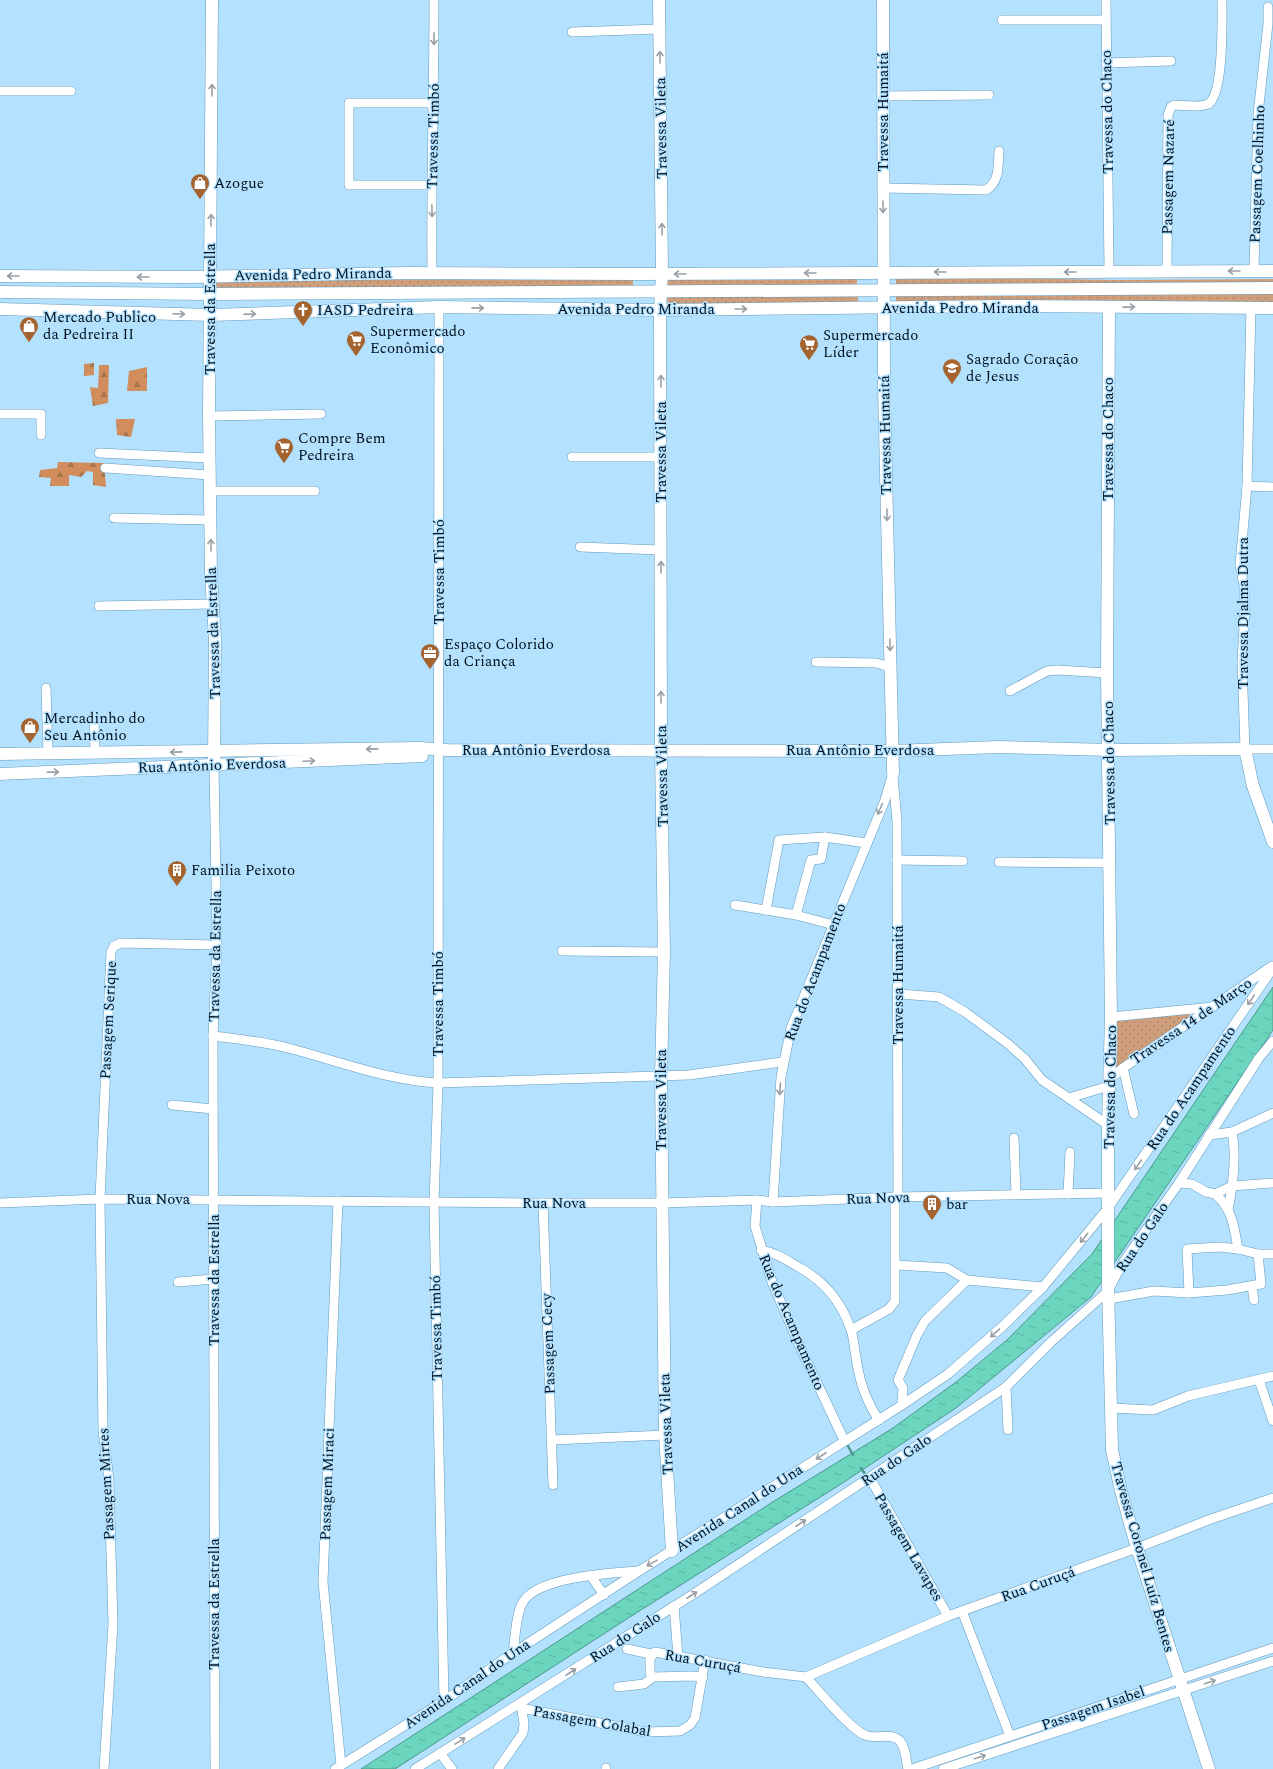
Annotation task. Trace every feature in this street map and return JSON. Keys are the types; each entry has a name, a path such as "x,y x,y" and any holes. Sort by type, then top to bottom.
{"street":[{"name":"Travessa da Estrella","path":"212,0 211,315 209,416 210,520 215,639 214,765 217,945 213,1036 215,1769"},
{"name":"Travessa Timbó","path":"432,273 431,185 434,104 434,0"},
{"name":"Travessa Vileta","path":"659,0 662,273 660,310 661,750 664,952 661,1076 662,1203 665,1434 672,1551"},
{"name":"Travessa Humaitá","path":"883,0 883,272 885,290 884,387 892,751"},
{"name":"Travessa do Chaco","path":"1106,0 1109,271"},
{"name":"Passagem Nazaré","path":"1167,271 1168,114 1171,107 1174,105 1206,105 1215,95 1220,68 1222,0"},
{"name":"Passagem Coelhinho","path":"1254,270 1258,114 1268,24 1268,7"},
{"path":"1002,20 1106,20"},
{"path":"572,32 660,29"},
{"path":"1106,63 1170,61"},
{"path":"0,91 71,91"},
{"path":"883,96 989,95"},
{"path":"431,185 349,185 349,103 434,104"},
{"path":"883,188 986,190 994,183 996,178 999,151"},
{"name":"Avenida Pedro Miranda","path":"0,276 210,276 432,273 1273,271"},
{"name":"Avenida Pedro Miranda","path":"0,292 210,294 661,290 1128,290 1273,288"},
{"name":"Avenida Pedro Miranda","path":"0,309 211,315 439,307 660,310 1006,306 1109,308 1273,308"},
{"name":"Travessa Timbó","path":"439,307 441,751 438,1083 434,1203 444,1701"},
{"name":"Travessa do Chaco","path":"1108,1213 1108,1125 1111,1017 1107,673 1109,308"},
{"name":"Travessa Djalma Dutra","path":"1251,308 1247,486 1240,565 1244,586 1245,607 1242,662 1245,749 1253,786 1273,842"},
{"path":"0,414 41,414 41,435"},
{"path":"209,416 321,414"},
{"path":"99,453 210,458"},
{"path":"572,456 661,457"},
{"path":"105,468 210,474"},
{"path":"1247,486 1273,487"},
{"path":"210,491 315,491"},
{"path":"114,518 210,520"},
{"path":"580,547 661,550"},
{"path":"99,606 213,604"},
{"path":"816,662 876,663 890,666"},
{"path":"1010,691 1047,671 1057,670 1107,673"},
{"path":"46,688 48,754"},
{"path":"94,716 96,754"},
{"name":"Rua Antônio Everdosa","path":"0,754 661,750 892,751 998,747 1109,750 1273,748"},
{"name":"Rua Antônio Everdosa","path":"0,774 214,765 441,751"},
{"name":"Rua do Acampamento","path":"774,1202 782,1062 796,1015 884,800 893,773 892,751"},
{"path":"25,754 19,763 21,769 25,773"},
{"name":"Travessa Humaitá","path":"851,1330 892,1306 896,1298 899,994 897,821 893,773"},
{"path":"766,910 779,840 825,837 866,843"},
{"path":"796,915 811,860 821,859 825,837"},
{"path":"897,860 963,861"},
{"path":"999,862 1110,863"},
{"path":"735,905 796,915 834,925"},
{"name":"Passagem Serique","path":"100,1199 112,948 121,943 217,945"},
{"path":"562,951 664,952"},
{"name":"Travessa 14 de Março","path":"1109,1083 1123,1068 1273,965"},
{"name":"Rua do Acampamento","path":"1108,1213 1273,968"},
{"path":"899,994 939,997 965,1012 1007,1043 1024,1059 1042,1080 1108,1125"},
{"path":"1111,1017 1214,1006"},
{"path":"213,1036 257,1041 374,1073 414,1081 438,1083 689,1075 782,1062"},
{"name":"Rua do Galo","path":"415,1769 521,1706 1006,1388 1052,1342 1108,1292 1122,1264 1179,1183 1259,1058 1273,1041"},
{"path":"1123,1068 1134,1114"},
{"path":"1069,1098 1109,1083"},
{"path":"172,1105 213,1110"},
{"path":"1209,1135 1232,1132 1273,1113"},
{"path":"1228,1210 1232,1186 1235,1145 1232,1132"},
{"path":"1014,1138 1016,1195"},
{"path":"1068,1194 1070,1152"},
{"path":"1179,1183 1192,1184 1206,1192 1215,1194 1224,1202 1231,1214 1238,1249"},
{"path":"1215,1194 1232,1186 1273,1183"},
{"name":"Rua Nova","path":"0,1203 100,1199 214,1199 434,1203 662,1203 757,1200 774,1202 1108,1193"},
{"name":"Passagem Mirtes","path":"100,1199 103,1431 109,1480 113,1624 104,1769"},
{"name":"Rua do Acampamento","path":"757,1200 755,1226 761,1250 785,1314 844,1440"},
{"name":"Passagem Miraci","path":"338,1201 323,1582 338,1767"},
{"name":"Passagem Cecy","path":"543,1203 553,1486"},
{"name":"Avenida Canal do Una","path":"338,1767 444,1701 513,1653 639,1571 844,1440 902,1405 948,1374 1003,1326 1043,1287 1108,1213"},
{"name":"Travessa Coronel Luíz Bentes","path":"1108,1213 1108,1292 1112,1450 1121,1491 1137,1548 1209,1769"},
{"path":"1189,1293 1187,1249 1220,1247 1238,1249 1258,1254 1273,1254"},
{"path":"761,1250 776,1253 819,1280 840,1304 851,1330 857,1367 865,1398 878,1420"},
{"path":"1108,1292 1154,1291 1189,1293 1261,1284 1258,1254"},
{"path":"896,1265 947,1268 967,1280 1043,1287"},
{"path":"178,1282 214,1280"},
{"path":"902,1405 903,1388 898,1380 916,1335 925,1321 967,1280"},
{"path":"1252,1286 1254,1300"},
{"path":"1111,1408 1153,1410 1188,1396 1273,1376"},
{"path":"1259,1380 1273,1421"},
{"path":"1006,1388 1008,1430"},
{"path":"552,1440 665,1434"},
{"name":"Passagem Lavapes","path":"870,1478 948,1616"},
{"name":"Rua Curuçá","path":"703,1677 692,1676 653,1678 650,1673 652,1654 655,1652 705,1660 763,1672 806,1677 948,1616 1137,1548 1211,1519 1273,1498"},
{"path":"513,1653 522,1603 540,1587 551,1583 591,1576 639,1571"},
{"path":"591,1576 604,1595"},
{"path":"674,1606 678,1656"},
{"path":"962,1611 1010,1736"},
{"name":"Passagem Isabel","path":"943,1769 1181,1685 1273,1648"},
{"path":"628,1649 652,1654"},
{"name":"Passagem Colabal","path":"521,1706 646,1732 680,1731 690,1725 695,1718 705,1660"},
{"name":"Passagem Isabel","path":"912,1769 1010,1736 1181,1685 1273,1661"},
{"path":"806,1677 842,1716 861,1733 870,1737 896,1738 903,1746 908,1769"},
{"path":"618,1687 644,1684 653,1678"},
{"path":"498,1769 523,1733 524,1724 521,1706"},
{"path":"440,1753 452,1769"}],"green space":[{"path":"94,363 94,375 84,376 84,364"},
{"path":"99,365 109,365 108,403 93,406 90,387 98,388"},
{"path":"147,367 147,391 127,391 129,371"},
{"path":"116,419 135,419 131,437 117,435"},
{"path":"58,462 104,463 106,487 93,485 93,472 87,471 81,477 69,475 69,486 50,486 51,478 39,477 40,470 57,468"}],"shaded area":[{"path":"940,277 1115,280 1273,279 1273,287 896,286 896,278"},
{"path":"633,278 633,288 216,292 215,279"},
{"path":"666,279 857,279 857,287 665,288"},
{"path":"858,293 858,305 668,307 667,295"},
{"path":"896,293 1273,294 1273,304 896,304"},
{"path":"1210,1009 1113,1075 1109,1021"}],"water":[{"path":"1273,987 1273,1030 1091,1297 956,1408 841,1484 633,1615 395,1769 361,1769 771,1503 893,1428 956,1382 1007,1340 1092,1254"}],"waterway":[{"path":"848,1446 853,1455"},
{"path":"861,1468 865,1474"}],"place":[{"name":"Azogue","path":"200,200"},
{"name":"IASD Pedreira","path":"303,327"},
{"name":"Mercado Publico da Pedreira II","path":"29,343"},
{"name":"Supermercado Econômico","path":"356,357"},
{"name":"Supermercado Líder","path":"809,361"},
{"name":"Sagrado Coração de Jesus","path":"952,385"},
{"name":"Compre Bem Pedreira","path":"284,464"},
{"name":"Espaço Colorido da Criança","path":"430,670"},
{"name":"Mercadinho do Seu Antônio","path":"30,744"},
{"name":"Familia Peixoto","path":"177,887"},
{"name":"bar","path":"932,1221"}]}
